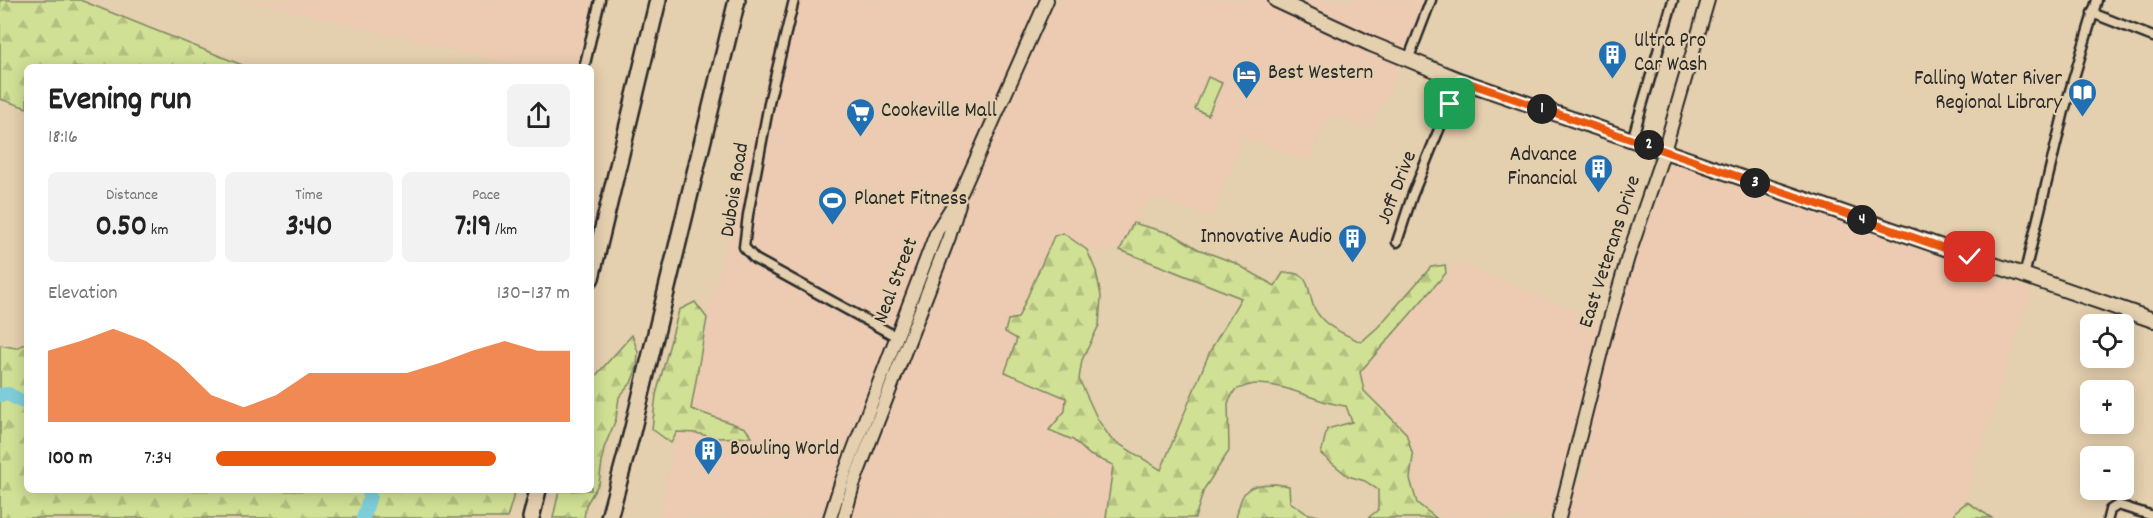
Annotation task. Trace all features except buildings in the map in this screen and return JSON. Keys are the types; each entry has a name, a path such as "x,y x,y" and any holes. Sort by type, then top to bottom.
{"highway":[{"path":"594,265 657,0"},
{"path":"609,518 737,0"},
{"path":"722,64 745,0"},
{"path":"531,518 537,493"}],"main road":[{"name":"Neal Street","path":"830,518 842,480 937,231 962,191 1047,0"},
{"path":"1276,0 1408,60 1460,80 2153,320"},
{"name":"East Veterans Drive","path":"1559,518 1605,336 1664,151 1708,0"},
{"path":"844,518 853,485 950,237 962,191"}],"street":[{"path":"585,64 600,0"},
{"name":"Dubois Road","path":"794,0 767,115 747,215 744,247 755,259 897,337"},
{"path":"1408,60 1431,0"},
{"path":"1632,140 1673,0"},
{"path":"2024,276 2064,111 2097,0"},
{"path":"2092,13 2153,38"},
{"name":"Joff Drive","path":"1396,242 1412,196 1460,80"},
{"path":"2108,518 2110,510 2118,505 2153,516"}],"shaded area":[{"path":"247,0 595,0 581,64 513,64"},
{"path":"786,0 1424,0 1410,43 1370,129 1329,115 1307,161 1244,137 1210,216 1151,196 1133,223 1120,250 1087,250 1073,239 1054,236 1018,318 1008,321 1045,388 1066,398 1065,411 1049,430 1073,440 1090,455 1113,465 1106,518 660,518 677,432 696,433 716,438 751,436 713,416 691,409 707,318 734,218 744,167"},
{"path":"1675,165 2032,290 1961,507 1956,511 1954,518 1567,518 1575,486 1579,481 1584,481 1590,466 1584,460 1585,443 1622,301 1665,176 1670,167"},
{"path":"1454,261 1602,322 1548,518 1445,518 1418,499 1415,485 1416,455 1407,431 1366,389 1363,372 1449,273"}],"green space":[{"path":"0,0 80,0 240,64 24,64 24,107 0,99"},
{"path":"1208,77 1222,83 1208,115 1195,109"},
{"path":"1133,223 1173,234 1198,249 1235,263 1275,286 1283,273 1298,274 1306,281 1313,305 1322,319 1336,330 1361,342 1378,327 1431,267 1445,265 1446,273 1360,372 1364,391 1406,433 1413,456 1410,479 1417,503 1436,518 1368,518 1378,510 1378,490 1365,481 1348,476 1321,454 1327,429 1352,422 1346,406 1281,387 1255,384 1235,390 1228,403 1229,451 1204,489 1195,518 1106,518 1113,465 1090,455 1073,440 1049,430 1065,411 1066,398 1005,372 1017,339 1005,332 1008,320 1018,318 1054,236 1063,233 1087,250 1096,271 1101,296 1099,325 1082,360 1079,379 1098,420 1111,439 1161,470 1210,351 1241,298 1120,250"},
{"path":"695,302 707,318 691,409 745,428 752,437 716,438 696,433 677,432 671,443 652,429 656,395 679,310"},
{"path":"632,335 638,352 637,367 631,383 619,397 616,419 604,448 599,483 594,491 594,378"},
{"path":"24,344 24,493 514,493 507,518 0,518 0,345 16,348"},
{"path":"1275,484 1289,486 1290,502 1306,513 1326,518 1236,518 1247,490 1257,486"},
{"path":"559,493 593,493 586,505 584,518 553,518"},
{"path":"1967,502 1992,518 1954,518 1956,511"}],"waterway":[{"path":"0,395 8,394 24,402"},
{"path":"363,518 369,493"}],"place":[{"name":"Ultra Pro Car Wash","path":"1613,80"},
{"name":"Best Western","path":"1247,100"},
{"name":"Falling Water River Regional Library","path":"2083,118"},
{"name":"Cookeville Mall","path":"860,138"},
{"name":"Advance Financial","path":"1598,194"},
{"name":"Planet Fitness","path":"833,226"},
{"name":"Innovative Audio","path":"1353,264"},
{"name":"Bowling World","path":"709,476"}],"route":[{"path":"1450,104 1460,80 1970,257"}]}
